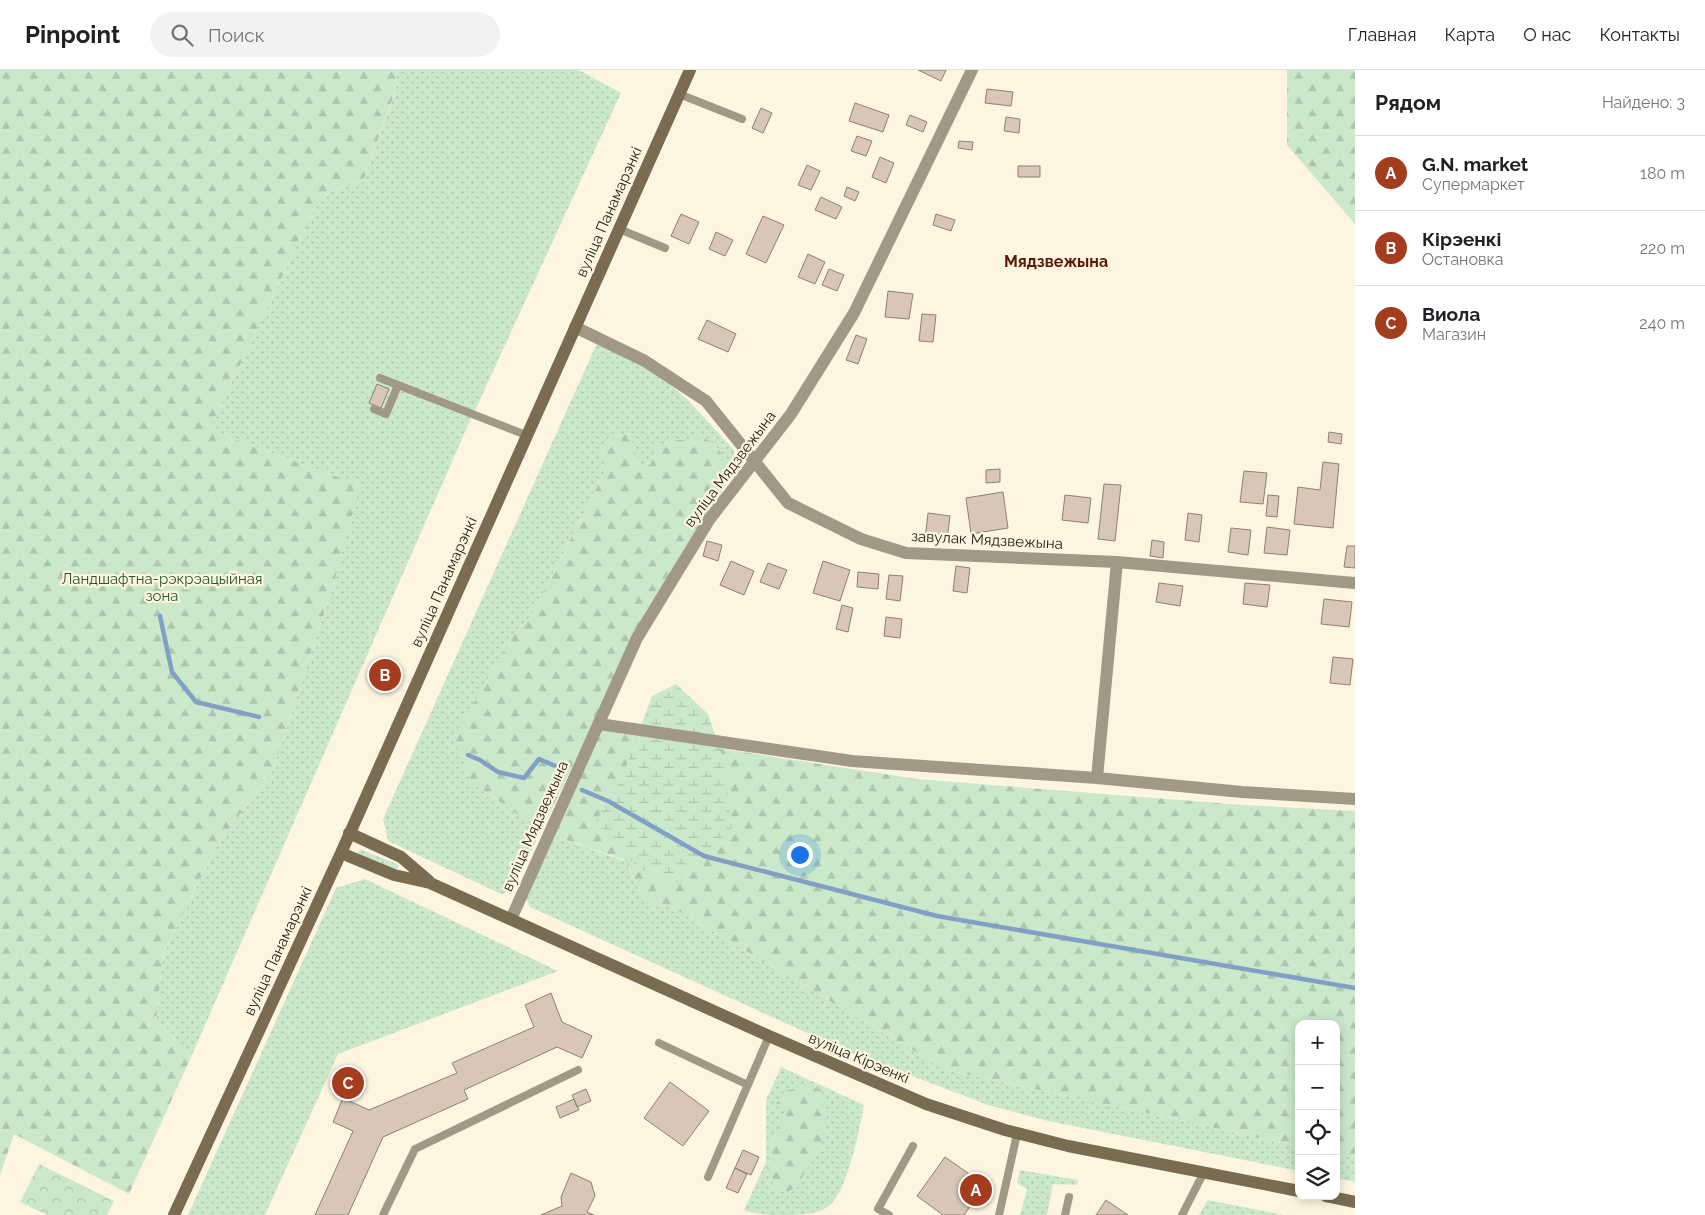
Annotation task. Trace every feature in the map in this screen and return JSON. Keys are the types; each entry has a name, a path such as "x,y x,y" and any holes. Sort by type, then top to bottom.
{"main road":[{"name":"вуліца Панамарэнкі","path":"174,1215 341,853 690,70"},
{"name":"вуліца Кірэенкі","path":"350,832 401,857 430,882"},
{"name":"вуліца Кірэенкі","path":"341,853 394,874 430,882 769,1036 926,1104 1017,1134 1068,1146 1295,1190"},
{"path":"1340,1199 1355,1202"}],"street":[{"name":"вуліца Мядзвежына","path":"511,919 637,638 709,520 791,414 854,313 972,70"},
{"name":"завулак Мядзвежына","path":"575,327 645,361 706,402 788,503 861,539 906,553 1117,562 1355,584"},
{"path":"1097,778 1117,562"},
{"path":"599,724 852,761 1097,778 1242,792 1355,799"}],"lane":[{"path":"679,94 742,119"},
{"path":"619,229 665,248"},
{"path":"380,378 526,435"},
{"path":"374,410 386,414 398,385"},
{"path":"708,1177 769,1036"},
{"path":"659,1043 748,1085"},
{"path":"382,1215 415,1149 578,1070"},
{"path":"1000,1215 1017,1134"},
{"path":"889,1215 878,1209 913,1146"},
{"path":"1182,1215 1204,1172"},
{"path":"1065,1215 1069,1197"}],"green space":[{"name":"Ландшафтна-рэкрэацыйная зона","path":"0,70 397,70 393,98 363,181 331,191 315,208 209,430 360,485 335,579 273,770 218,843 163,954 156,1020 191,1057 129,1194 14,1134 0,1175"},
{"path":"397,70 579,70 621,93 465,432 191,1057 156,1020 163,954 218,843 273,770 335,579 359,485 209,430 315,208 331,191 363,181 393,99"},
{"path":"1287,70 1355,70 1355,224 1287,145"},
{"path":"597,343 646,366 662,377 689,401 734,450 734,468 712,442 673,440 651,464 641,468 629,434 610,436 601,453 608,465 530,619 519,627 471,782 541,831 512,891 501,894 388,841 383,819"},
{"path":"629,434 641,467 651,464 656,447 673,440 689,440 696,435 712,442 734,468 723,485 721,498 635,638 541,831 471,782 454,736 519,627 530,619 608,465 601,453 610,436"},
{"path":"676,684 708,714 725,764 732,828 674,884 637,867 596,821 621,780 652,696"},
{"path":"601,730 917,779 1243,805 1355,811 1355,1158 1340,1155 1340,1020 1295,1020 1295,1145 946,1070 670,906 646,903 625,860 554,836"},
{"path":"554,836 625,861 646,903 670,906 946,1070 1295,1145 1295,1170 1048,1121 988,1105 847,1051 530,907 525,896"},
{"path":"360,849 399,865 396,870 357,855"},
{"path":"365,879 558,971 338,1054 265,1215 188,1215 336,888"},
{"path":"781,1067 864,1105 852,1159 842,1188 836,1199 829,1206 814,1213 769,1215 744,1210 766,1162 766,1100"},
{"path":"802,1085 821,1089 826,1114 824,1137 797,1187 785,1193 773,1186 769,1146 786,1113 775,1105 787,1091"},
{"path":"1340,1155 1355,1158 1355,1182 1340,1179"},
{"path":"39,1164 114,1201 107,1215 47,1215 20,1202"},
{"path":"1020,1170 1078,1180 1077,1185 1053,1184 1047,1215 1020,1215 1027,1189 1017,1183"},
{"path":"1208,1200 1284,1215 1199,1215"}],"building":[{"path":"918,70 946,70 941,81"},
{"path":"987,89 1013,92 1011,106 985,103"},
{"path":"855,103 889,115 883,132 849,121"},
{"path":"761,108 772,113 763,133 752,128"},
{"path":"910,115 927,122 923,132 906,125"},
{"path":"1006,117 1020,119 1019,133 1004,131"},
{"path":"857,136 872,141 866,156 851,151"},
{"path":"959,141 973,142 972,150 958,148"},
{"path":"880,157 894,163 886,183 872,177"},
{"path":"807,165 820,171 811,190 798,185"},
{"path":"1018,166 1040,166 1040,177 1018,177"},
{"path":"847,187 859,192 855,201 844,196"},
{"path":"821,197 842,207 836,219 815,210"},
{"path":"681,214 699,222 689,244 671,236"},
{"path":"936,214 955,220 951,231 933,225"},
{"path":"763,216 784,225 766,263 746,254"},
{"path":"716,232 733,240 725,256 709,249"},
{"path":"808,254 825,262 815,284 798,277"},
{"path":"829,269 844,275 837,291 822,285"},
{"path":"888,291 913,294 909,319 885,317"},
{"path":"922,314 936,315 933,342 919,341"},
{"path":"707,320 736,334 728,352 698,339"},
{"path":"856,335 867,339 858,364 846,360"},
{"path":"377,384 389,389 381,408 369,403"},
{"path":"1329,432 1342,434 1341,444 1328,442"},
{"path":"1323,462 1339,464 1333,528 1294,524 1298,487 1320,490"},
{"path":"1000,469 1000,482 986,483 986,470"},
{"path":"1244,471 1267,473 1263,504 1240,502"},
{"path":"1104,484 1121,485 1115,541 1098,539"},
{"path":"1003,492 1008,528 971,534 966,498"},
{"path":"1065,495 1091,498 1088,523 1062,520"},
{"path":"1268,495 1279,496 1277,517 1266,516"},
{"path":"928,513 950,516 947,541 925,539"},
{"path":"1188,513 1202,515 1199,542 1185,540"},
{"path":"1267,527 1290,530 1287,555 1264,553"},
{"path":"1231,528 1251,530 1248,555 1228,552"},
{"path":"1152,540 1164,542 1163,558 1150,556"},
{"path":"707,541 722,545 718,561 703,556"},
{"path":"1347,546 1355,546 1355,568 1344,567"},
{"path":"731,561 754,571 744,595 720,585"},
{"path":"823,561 850,570 840,601 813,593"},
{"path":"768,563 787,570 779,589 760,582"},
{"path":"956,566 970,568 967,593 953,591"},
{"path":"858,572 879,574 878,589 857,587"},
{"path":"889,575 903,576 900,601 886,599"},
{"path":"1159,583 1183,586 1180,606 1156,602"},
{"path":"1245,583 1270,585 1267,607 1243,604"},
{"path":"1324,599 1352,602 1349,627 1321,624"},
{"path":"842,605 853,608 848,632 836,629"},
{"path":"886,617 902,619 900,638 884,636"},
{"path":"1333,657 1353,659 1350,685 1330,683"},
{"path":"551,993 562,1022 592,1036 582,1058 557,1047 464,1090 468,1099 383,1137 348,1215 315,1215 353,1131 333,1122 343,1098 369,1110 457,1073 452,1063 534,1027 525,1005"},
{"path":"670,1082 709,1111 683,1146 644,1118"},
{"path":"586,1089 591,1101 577,1107 572,1095"},
{"path":"574,1099 579,1110 560,1118 556,1107"},
{"path":"743,1150 759,1157 751,1175 735,1168"},
{"path":"945,1157 985,1185 964,1215 943,1215 917,1196"},
{"path":"735,1168 747,1174 738,1193 726,1188"},
{"path":"571,1173 591,1182 595,1196 587,1212 594,1215 541,1215 562,1206 561,1197"},
{"path":"1106,1200 1128,1215 1096,1215"}],"waterway":[{"path":"160,616 172,672 196,702 259,717"},
{"path":"468,755 480,760 498,772 524,778 539,759 560,768"},
{"path":"582,790 608,801 704,856 937,916 1355,988"}],"place":[{"name":"Кірэенкі","path":"385,675"},
{"name":"Виола","path":"348,1083"},
{"name":"G.N. market","path":"976,1190"}],"district":[{"name":"Мядзвежына","path":"1056,261"}]}
